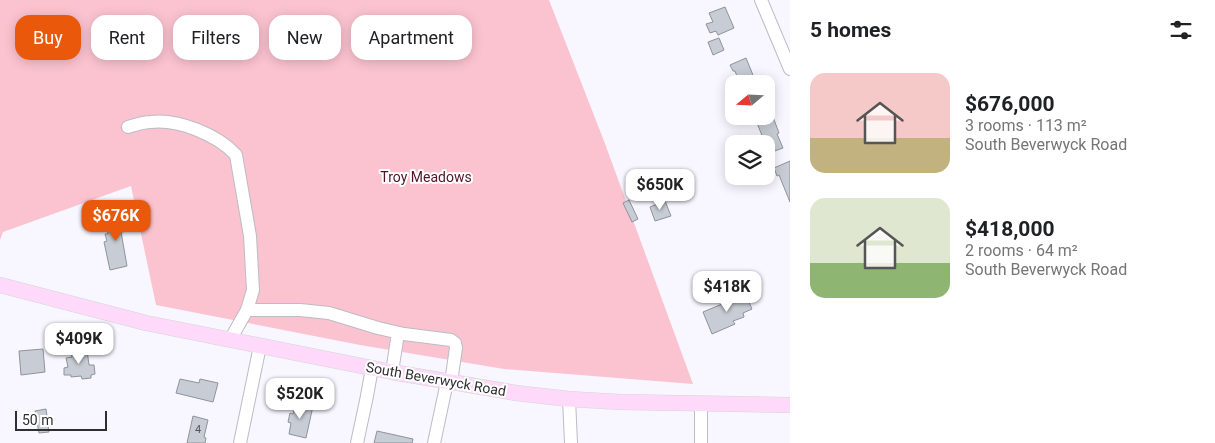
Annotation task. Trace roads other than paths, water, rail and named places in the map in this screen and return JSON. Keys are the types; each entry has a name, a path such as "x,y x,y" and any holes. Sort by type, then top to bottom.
{"main road":[{"name":"South Beverwyck Road","path":"0,285 146,323 392,372 525,394 569,399 790,405"}],"street":[{"path":"761,0 790,69"},
{"path":"128,127 151,122 168,122 184,126 208,134 228,146 236,155 250,236 253,290 247,310 230,340"},
{"path":"247,310 300,310 329,313 398,333 451,340 455,343 456,348 434,443"},
{"path":"392,372 398,333"},
{"path":"240,443 260,346"},
{"path":"357,443 372,368"},
{"path":"569,399 571,443"},
{"path":"701,404 701,443"}],"park label":[{"name":"Troy Meadows","path":"426,177"}]}
